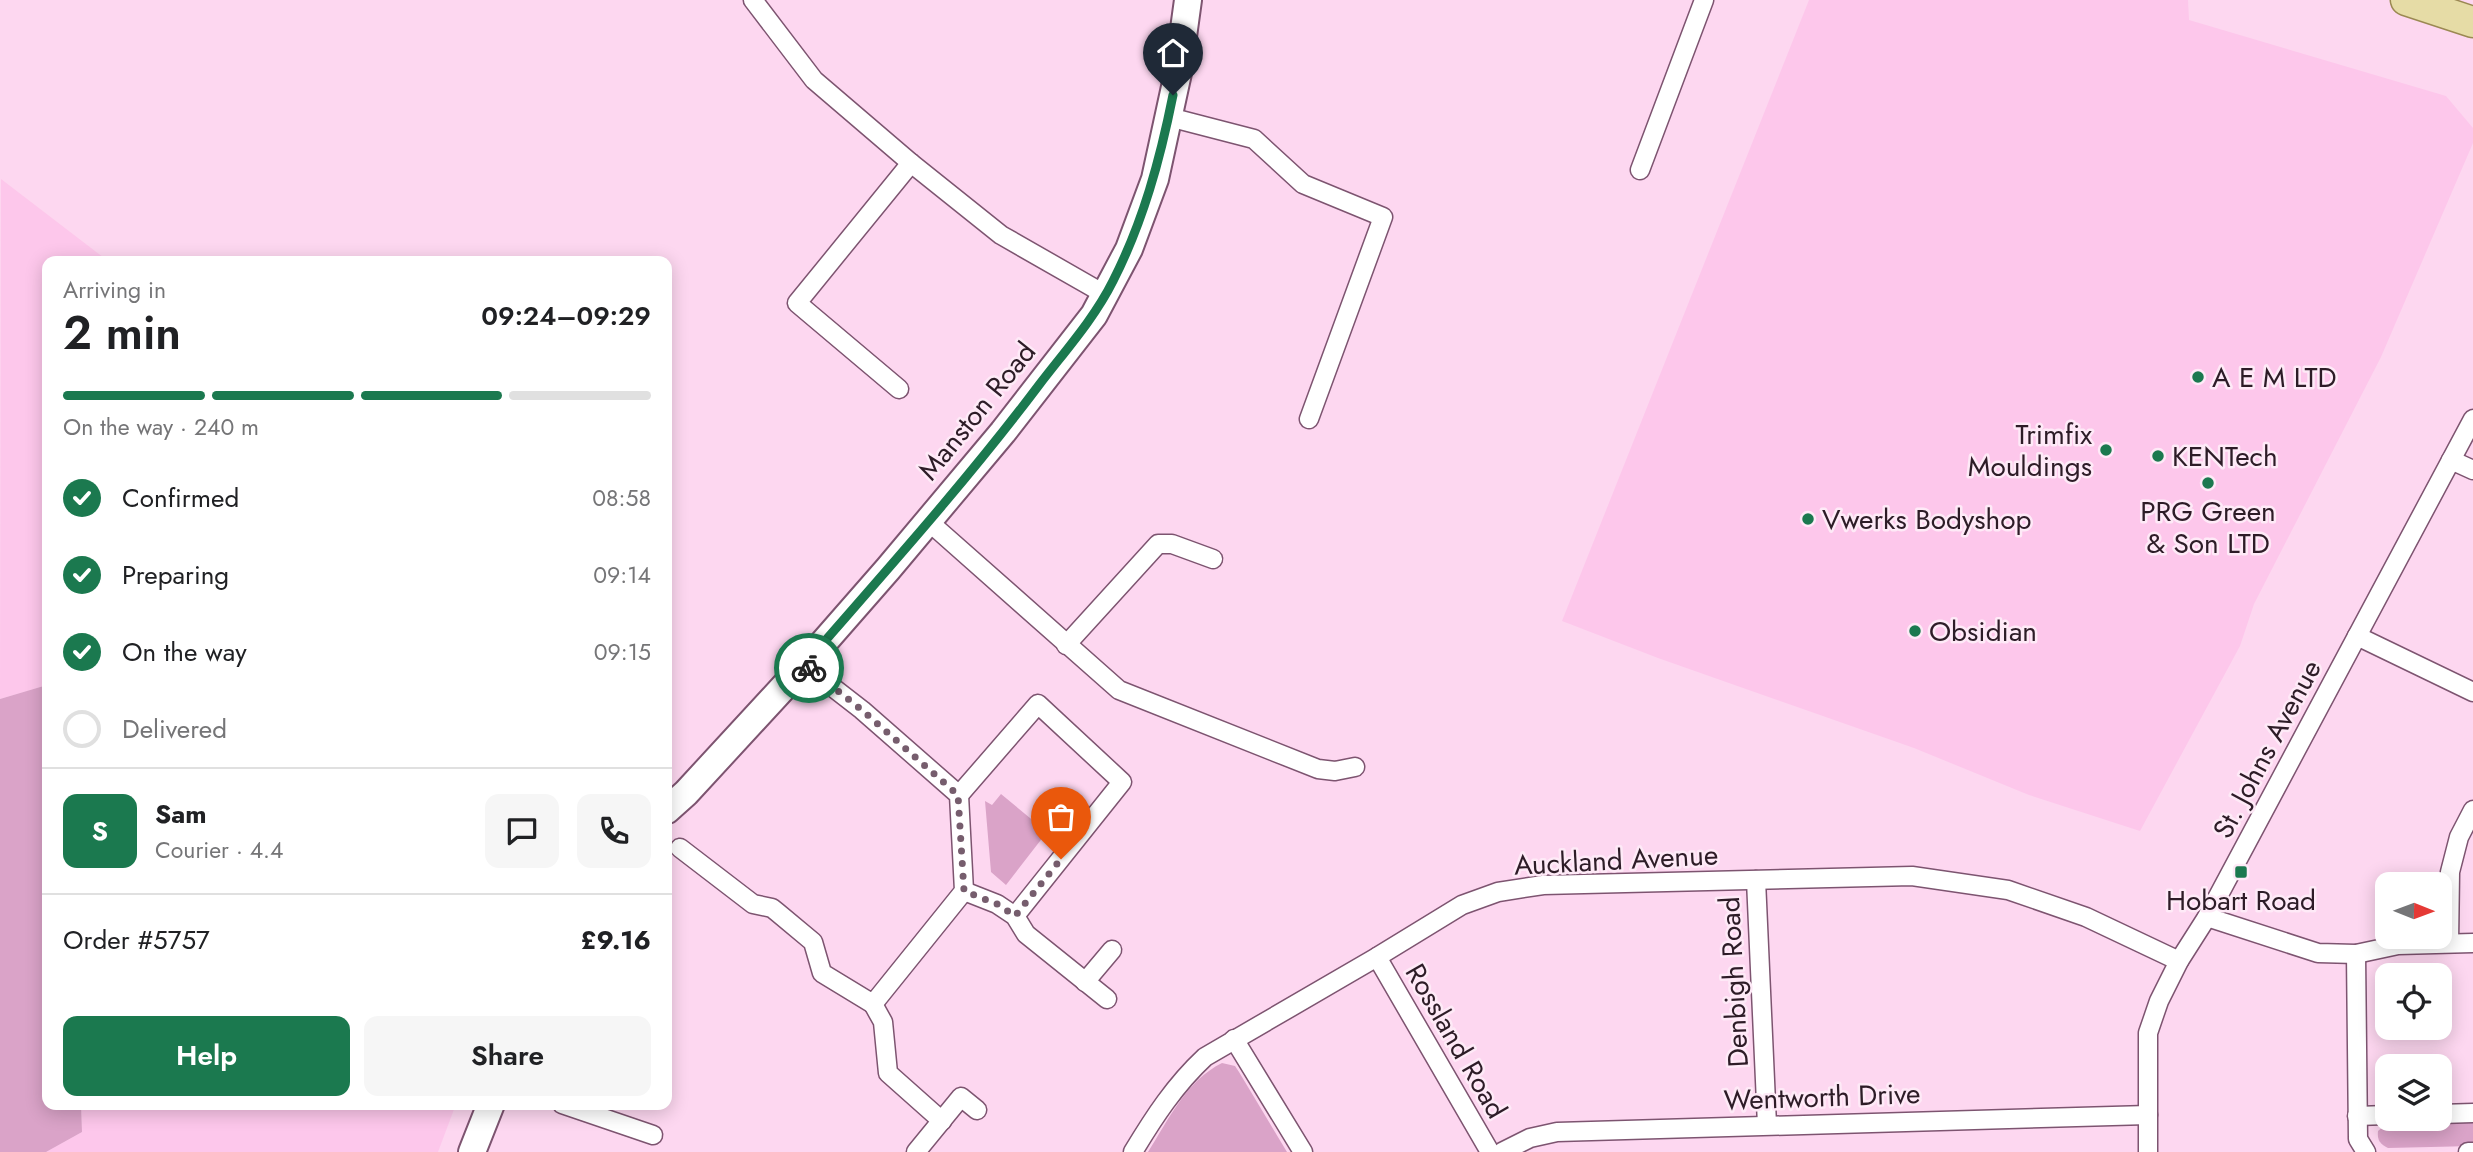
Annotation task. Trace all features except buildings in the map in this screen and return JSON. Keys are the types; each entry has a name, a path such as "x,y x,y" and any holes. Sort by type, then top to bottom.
{"main road":[{"name":"Manston Road","path":"673,839 677,802 804,665 928,521 1003,432 1094,315 1143,215 1154,179 1169,117 1188,0"},
{"path":"2406,0 2473,22"},
{"path":"472,1152 489,1110"}],"street":[{"path":"753,0 814,80 911,163 1001,235 1106,295"},
{"path":"1640,170 1704,0"},
{"path":"1169,117 1254,139 1303,184 1383,217 1309,419"},
{"path":"899,389 797,303 911,163"},
{"name":"St. Johns Avenue","path":"2148,1152 2148,1033 2159,1001 2179,961 2207,917 2473,419"},
{"path":"2451,460 2473,470"},
{"path":"928,521 1119,690 1318,769 1335,771 1355,767"},
{"path":"1066,645 1158,544 1172,544 1213,559"},
{"path":"2357,636 2473,692"},
{"path":"804,665 862,710 958,795"},
{"path":"873,1004 964,891 958,795 1038,704 1122,782 1015,916"},
{"path":"2450,872 2459,837 2473,810"},
{"path":"673,839 753,904 772,908 777,912 813,942 822,973 873,1004 883,1022 888,1073 942,1121"},
{"name":"Auckland Avenue","path":"1133,1152 1159,1108 1185,1075 1205,1056 1462,905 1498,892 1543,885 1912,876 2008,890 2086,917 2179,961"},
{"name":"Denbigh Road","path":"1756,880 1767,1125"},
{"path":"964,891 997,904 1015,916 1026,934 1107,999"},
{"path":"2207,917 2318,953 2356,954 2382,949"},
{"path":"2452,943 2473,943"},
{"path":"1085,982 1112,950"},
{"path":"2356,954 2358,1139 2366,1152"},
{"name":"Rossland Road","path":"1377,957 1490,1152"},
{"path":"1234,1039 1303,1152"},
{"path":"916,1152 961,1097 977,1111"},
{"path":"580,1110 653,1135"},
{"path":"2452,1114 2473,1113"},
{"name":"Wentworth Drive","path":"1502,1152 1530,1138 1557,1132 2148,1115"},
{"path":"2357,1116 2375,1115"}],"shaded area":[{"path":"1809,0 2188,0 2189,20 2446,96 2473,128 2473,143 2381,357 2254,604 2240,646 2140,831 2029,795 1914,748 1658,658 1562,621"},
{"path":"1,179 101,256 42,256 42,686 0,699"},
{"path":"42,686 42,1110 81,1110 82,1132 46,1152 0,1152 0,699"},
{"path":"1001,794 1047,832 1006,885 991,872 985,801 992,805"},
{"path":"1222,1063 1235,1066 1287,1152 1148,1152 1188,1090"},
{"path":"81,1110 454,1110 438,1152 46,1152 82,1132"},
{"path":"2452,1120 2473,1120 2473,1146 2388,1148 2378,1137 2378,1131 2452,1131"}],"way so far":[{"path":"809,668 862,710 958,795 964,891 997,904 1015,916 1061,859"}],"place":[{"name":"A E M LTD","path":"2198,377"},
{"name":"Trimfix Mouldings","path":"2106,450"},
{"name":"KENTech","path":"2158,456"},
{"name":"PRG Green & Son LTD","path":"2208,483"},
{"name":"Vwerks Bodyshop","path":"1808,519"},
{"name":"Obsidian","path":"1915,631"},
{"name":"Hobart Road","path":"2241,872"}],"route":[{"path":"809,668 804,665 1003,432 1094,315 1113,283 1143,215 1164,143 1173,95"}]}
